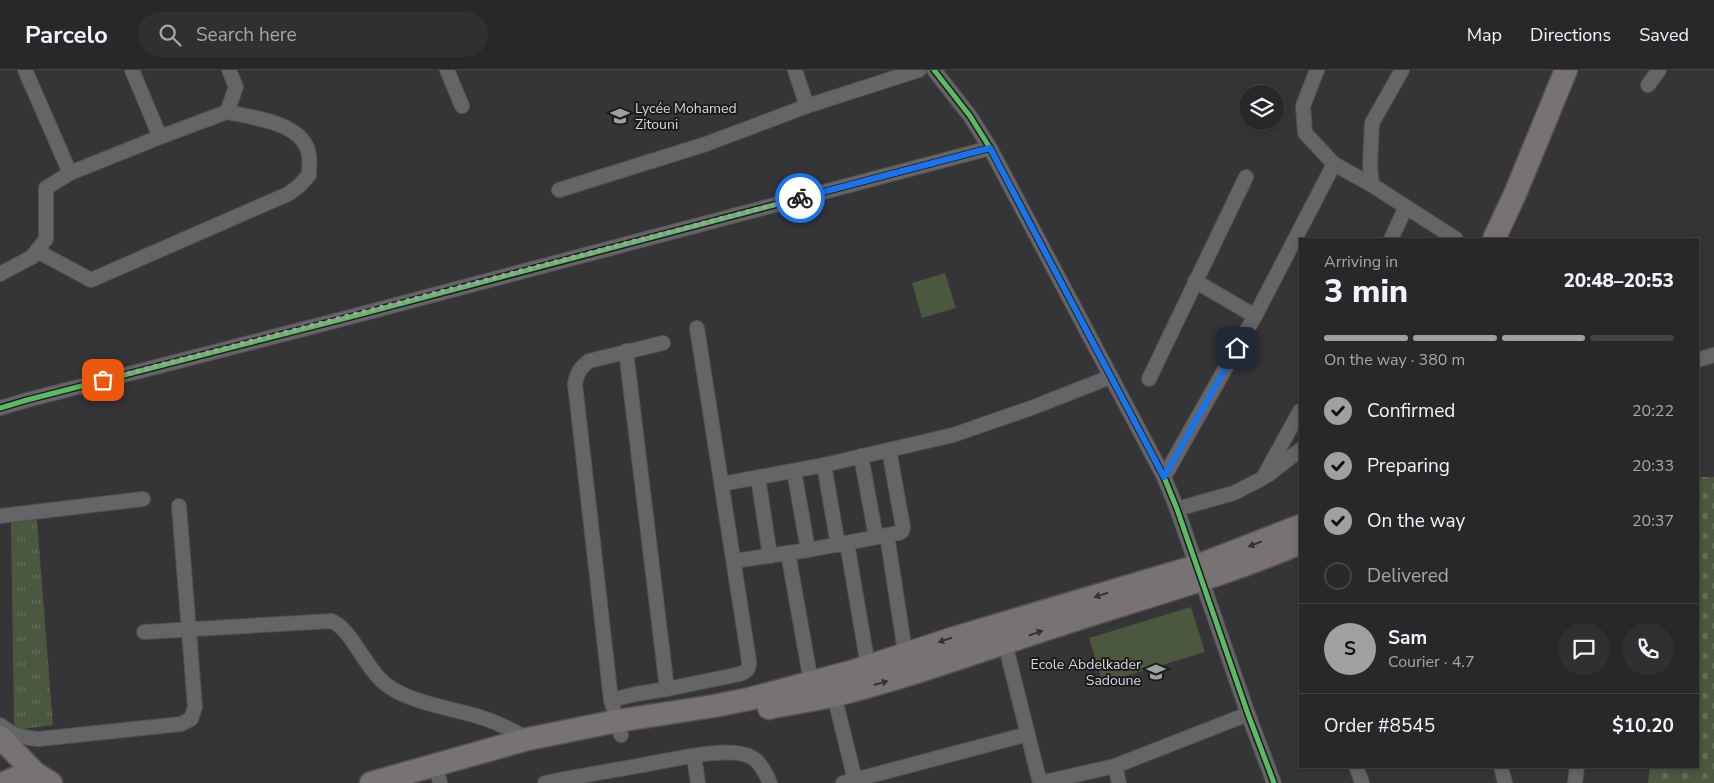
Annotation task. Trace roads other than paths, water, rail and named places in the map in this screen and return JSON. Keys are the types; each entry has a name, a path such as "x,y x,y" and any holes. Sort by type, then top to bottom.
{"main road":[{"path":"1494,238 1515,194 1566,70"},
{"path":"1511,238 1582,70"},
{"path":"371,783 438,774 491,763 532,752 616,719 834,696 912,674 1005,643 1200,573 1299,526"},
{"path":"407,783 438,774 528,739 616,719 714,706 749,699 868,666 905,652 1272,555 1299,543"},
{"path":"0,737 43,778"},
{"path":"4,783 18,777 43,778"}],"street":[{"path":"25,70 70,173"},
{"path":"132,70 160,137"},
{"path":"227,112 236,87 229,70"},
{"path":"446,70 462,106"},
{"path":"795,70 807,106"},
{"path":"558,190 706,144 807,106 919,70"},
{"path":"934,70 970,116 990,148 1164,477 1274,783"},
{"path":"1317,70 1303,106 1305,133 1334,164 1372,185 1454,238"},
{"path":"1372,185 1370,166 1372,122 1402,70"},
{"path":"1648,85 1658,70"},
{"path":"0,274 32,257 36,251 46,240 46,188 70,173 160,137 227,112 281,124 302,139 309,154 309,175 288,194 91,280 36,251"},
{"path":"0,408 990,148"},
{"path":"1164,477 1255,316 1334,164"},
{"path":"1148,379 1246,177"},
{"path":"1391,238 1406,207"},
{"path":"1195,281 1255,316"},
{"path":"616,719 636,694 740,674 746,672 749,668 722,484 696,328"},
{"path":"616,719 575,384 581,367 589,361 662,343"},
{"path":"626,351 667,688"},
{"path":"1699,360 1714,355"},
{"path":"722,484 824,465 953,435 1034,407 1110,377"},
{"path":"1263,478 1299,413"},
{"path":"734,561 842,544 902,531 903,527 890,450"},
{"path":"1177,509 1234,493 1263,478 1299,451"},
{"path":"861,456 881,536 905,652"},
{"path":"824,465 868,666"},
{"path":"794,470 808,550"},
{"path":"758,477 770,556"},
{"path":"0,516 143,499"},
{"path":"0,725 22,737 39,738 186,722 191,719 194,707 179,506"},
{"path":"788,553 812,682"},
{"path":"144,632 326,620 335,622 343,628 372,671 394,690 412,698 500,724 528,739"},
{"path":"1005,643 1040,783 1114,766 1248,714"},
{"path":"834,696 849,781 1028,734"},
{"path":"554,782 596,778 694,756 725,753 752,757 761,766 770,783"},
{"path":"694,756 698,783"},
{"path":"1114,766 1120,783"},
{"path":"1357,768 1362,783"},
{"path":"1501,768 1505,783"},
{"path":"1575,783 1577,768"}],"place":[{"name":"Lycée Mohamed Zitouni","path":"620,116"},
{"name":"Ecole Abdelkader Sadoune","path":"1156,672"}]}
